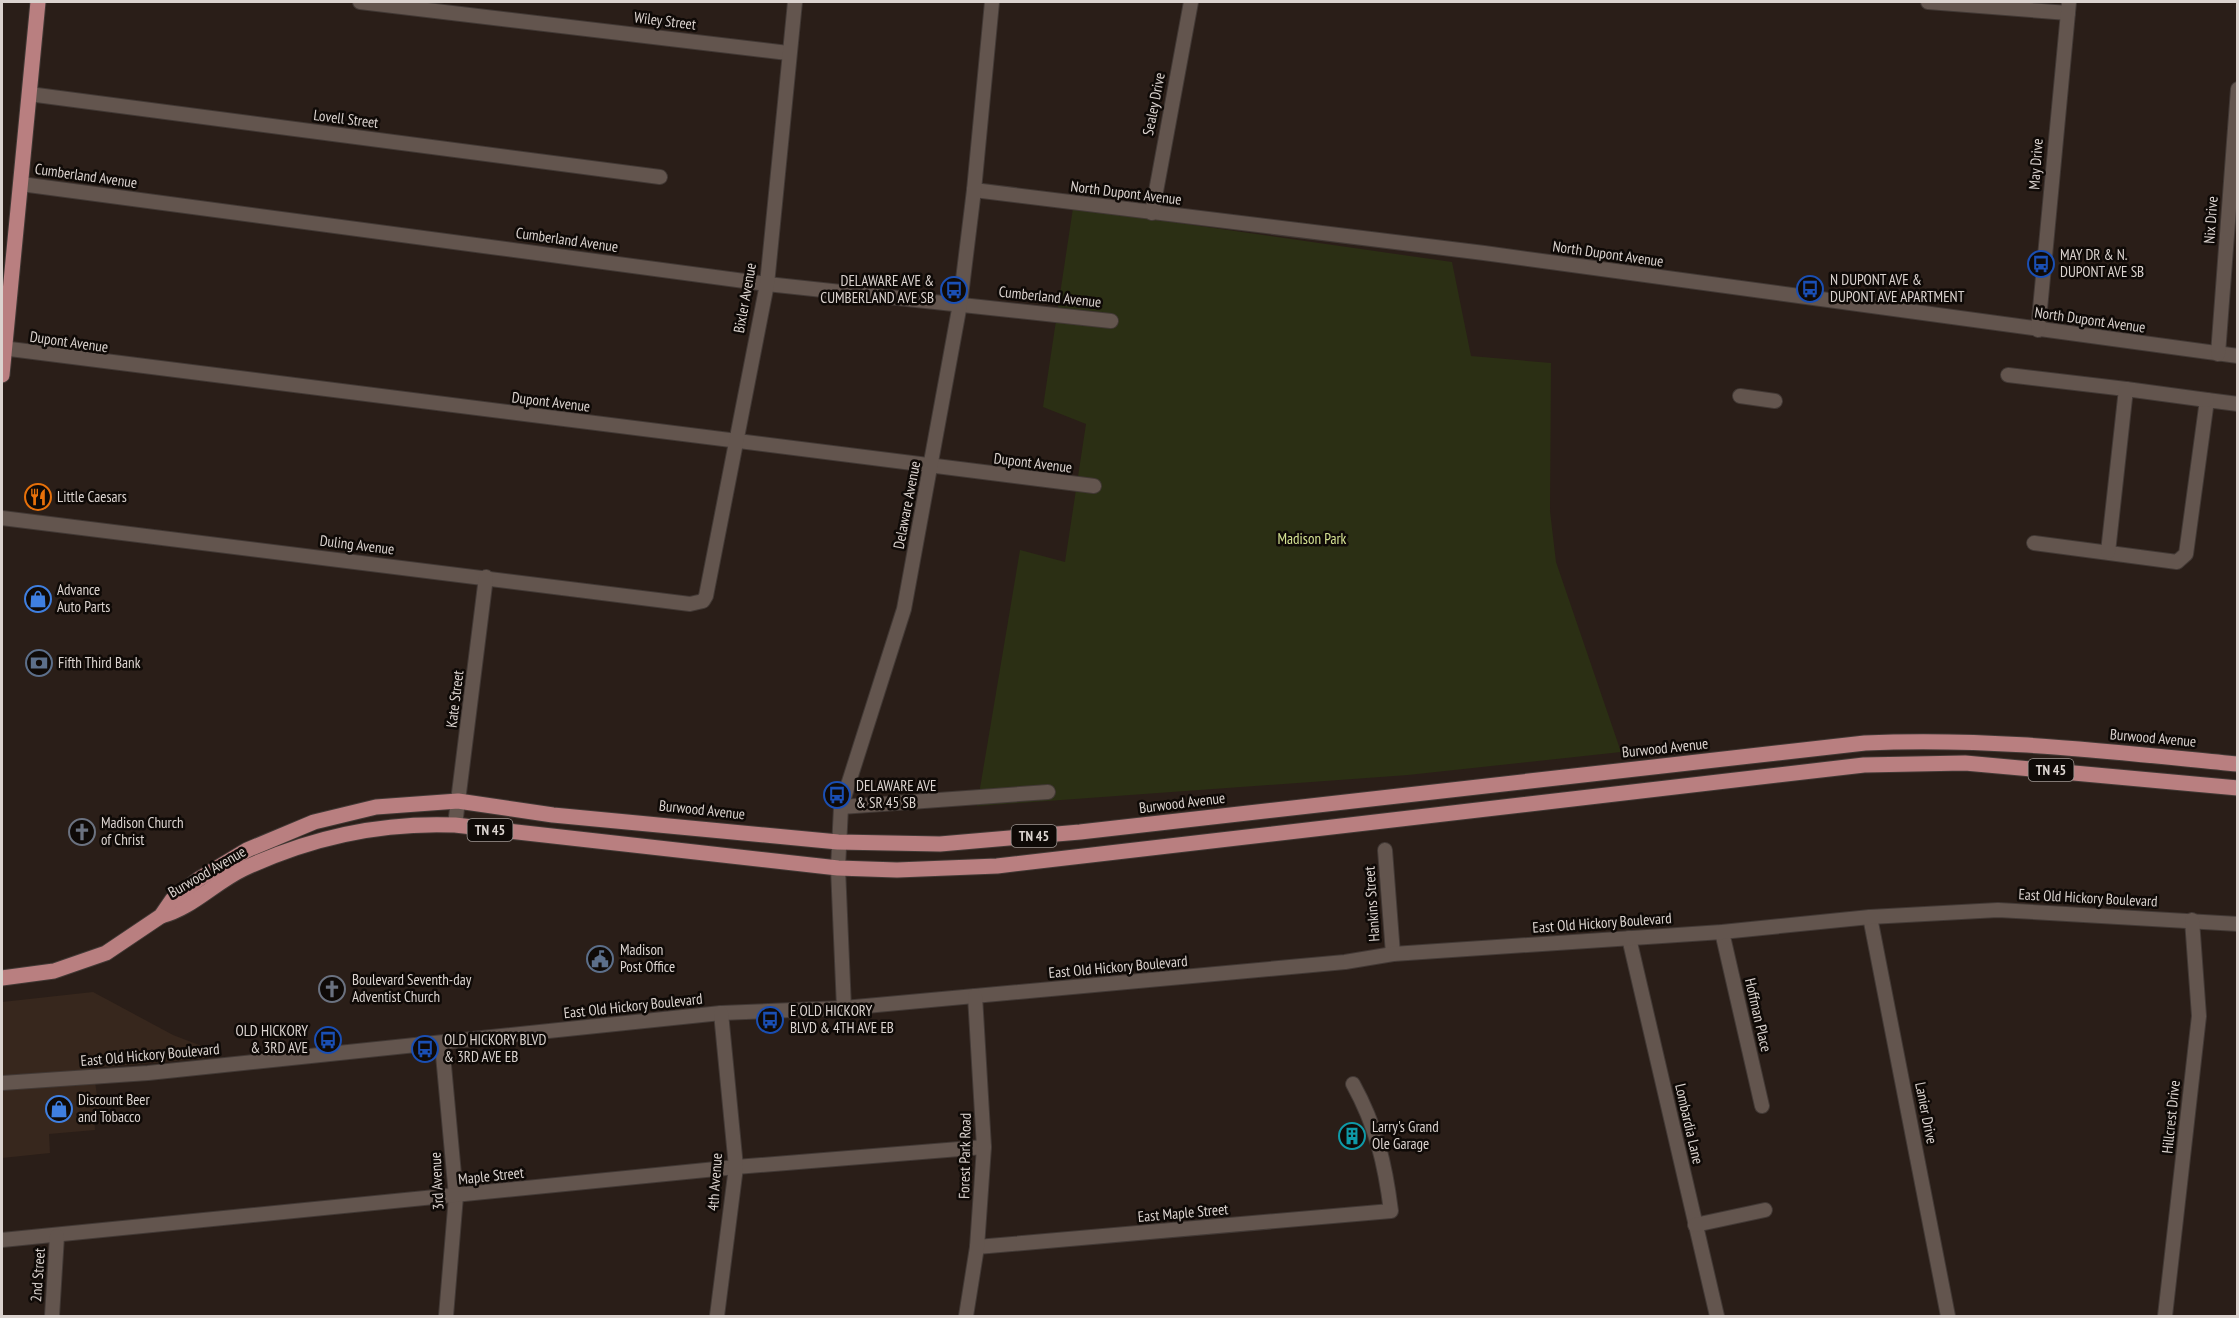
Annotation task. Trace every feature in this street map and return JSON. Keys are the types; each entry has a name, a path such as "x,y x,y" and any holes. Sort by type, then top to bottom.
{"main road":[{"path":"2,375 38,2"},
{"name":"Burwood Avenue","path":"161,916 172,900 199,879 247,850 283,833 314,822 376,807 458,801 553,815 838,842 940,843 1080,832 1864,743 1930,740 2005,742 2238,764"},
{"name":"Burwood Avenue","path":"2,978 35,974 75,965 106,952 161,916 180,911 242,870 283,852 327,837 392,826 455,825 838,868 897,870 997,866 1864,765 1965,763 2238,788"}],"street":[{"name":"Wiley Street","path":"360,2 788,53"},
{"name":"Bixler Avenue","path":"706,596 766,284 795,2"},
{"name":"Delaware Avenue","path":"844,1008 838,868 841,807 904,609 960,304 974,190 992,2"},
{"name":"Sealey Drive","path":"1152,213 1191,2"},
{"path":"1928,2 2068,7"},
{"name":"May Drive","path":"2038,330 2068,7"},
{"name":"Nix Drive","path":"2218,354 2238,89"},
{"name":"Lovell Street","path":"29,94 660,177"},
{"name":"Cumberland Avenue","path":"21,184 766,284 1110,321"},
{"name":"North Dupont Avenue","path":"974,190 1435,247 1766,298 2238,356"},
{"name":"Dupont Avenue","path":"3,349 734,441 930,468 1094,486"},
{"path":"2008,375 2238,404"},
{"path":"2108,552 2126,389"},
{"path":"1740,396 1775,401"},
{"path":"2034,543 2177,562 2186,554 2207,400"},
{"name":"Duling Avenue","path":"2,518 690,604 703,601 706,596"},
{"name":"Kate Street","path":"455,825 486,577"},
{"path":"841,807 1048,792"},
{"name":"Hankins Street","path":"1385,850 1393,954"},
{"name":"East Old Hickory Boulevard","path":"2,1083 148,1073 721,1013 844,1008 1334,963 1393,954 1722,932 1870,917 1998,910 2238,924"},
{"name":"Lanier Drive","path":"1870,917 1948,1317"},
{"name":"Hillcrest Drive","path":"2165,1317 2199,1016 2192,920"},
{"name":"Hoffman Place","path":"1722,932 1762,1106"},
{"name":"Lombardia Lane","path":"1629,938 1716,1317"},
{"name":"Forest Park Road","path":"966,1317 977,1247 984,1147 975,996"},
{"name":"4th Avenue","path":"717,1317 736,1167 721,1013"},
{"name":"3rd Avenue","path":"442,1044 456,1196 446,1317"},
{"name":"East Maple Street","path":"977,1247 1391,1211 1386,1166 1374,1128 1353,1083"},
{"name":"Maple Street","path":"2,1240 736,1167 984,1147"},
{"path":"1695,1225 1765,1210"},
{"name":"2nd Street","path":"52,1317 57,1236"}],"shaded area":[{"path":"93,992 173,1035 207,1048 208,1058 93,1068 100,1116 94,1117 95,1130 49,1134 50,1153 2,1158 2,1002"}],"green space":[{"name":"Madison Park","path":"1073,208 1452,262 1471,356 1551,363 1550,511 1556,562 1621,752 1408,775 977,806 1020,550 1065,562 1086,424 1043,407"}],"place":[{"name":"MAY DR & N. DUPONT AVE SB","path":"2041,264"},
{"name":"N DUPONT AVE & DUPONT AVE APARTMENT","path":"1810,289"},
{"name":"DELAWARE AVE & CUMBERLAND AVE SB","path":"954,290"},
{"name":"Little Caesars","path":"38,497"},
{"name":"Advance Auto Parts","path":"38,599"},
{"name":"Fifth Third Bank","path":"39,663"},
{"name":"DELAWARE AVE & SR 45 SB","path":"837,795"},
{"name":"Madison Church of Christ","path":"82,832"},
{"name":"Madison Post Office","path":"600,959"},
{"name":"Boulevard Seventh-day Adventist Church","path":"332,989"},
{"name":"E OLD HICKORY BLVD & 4TH AVE EB","path":"770,1020"},
{"name":"OLD HICKORY & 3RD AVE","path":"328,1040"},
{"name":"OLD HICKORY BLVD & 3RD AVE EB","path":"425,1049"},
{"name":"Discount Beer and Tobacco","path":"59,1109"},
{"name":"Larry's Grand Ole Garage","path":"1352,1136"}]}
